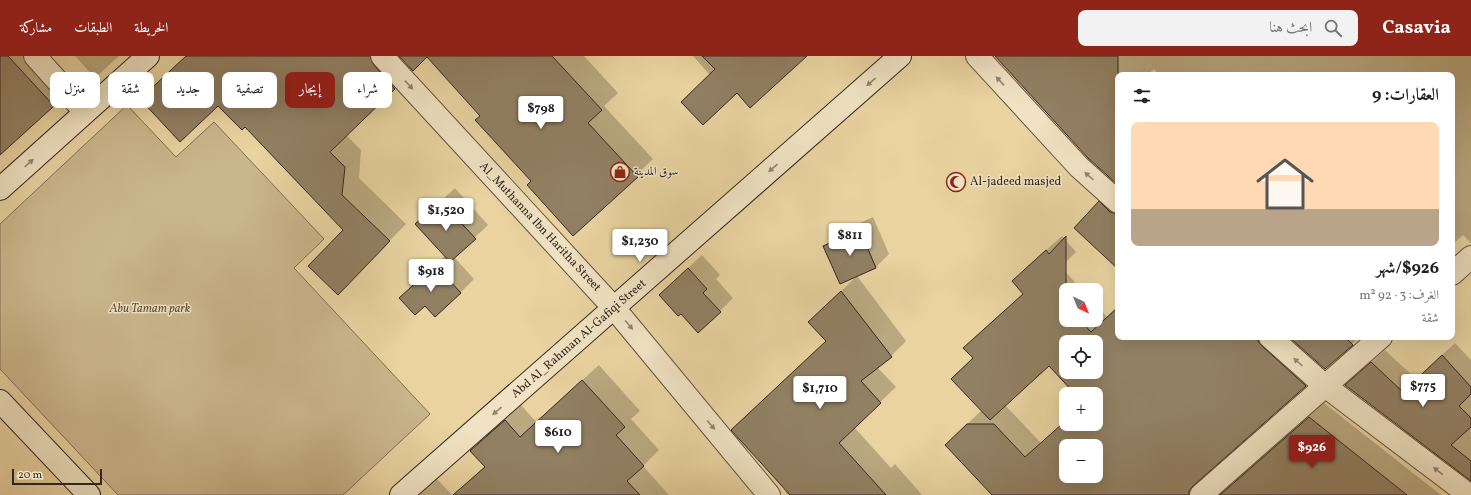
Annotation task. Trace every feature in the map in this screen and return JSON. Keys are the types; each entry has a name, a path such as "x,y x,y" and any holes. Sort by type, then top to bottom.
{"street":[{"path":"35,56 85,112"},
{"path":"0,189 148,56"},
{"name":"Al_Muthanna Ibn Haritha Street","path":"382,56 614,308 769,495"},
{"name":"Abd Al_Rahman Al-Gafiqi Street","path":"401,495 900,56"},
{"path":"977,56 1079,167 1115,199"},
{"path":"1455,271 1471,257"},
{"path":"1273,340 1325,386 1469,495"},
{"path":"1201,495 1378,340"},
{"path":"0,401 89,495"}],"green space":[{"name":"Abu Tamam park","path":"124,108 130,108 176,157 214,122 324,239 294,268 430,414 343,495 118,495 0,369 0,224"}],"building":[{"path":"0,56 8,56 50,102 50,108 52,108 0,155"},
{"path":"186,56 370,56 373,64 380,72 343,72 343,108 375,108 330,152 345,167 342,195 390,241 338,295 308,266 343,230 245,127 242,130 218,106 180,142 148,108 154,108 154,86 162,78 162,108 214,108 214,72 169,72"},
{"path":"399,56 552,56 602,110 588,123 638,177 573,236 527,185 531,181 475,120 480,116 427,57 413,71"},
{"path":"702,56 807,56 750,108 737,93 703,125 681,102 715,69"},
{"path":"995,56 1118,56 1118,72 1115,72 1115,182 1088,158"},
{"path":"441,201 476,239 450,262 415,224"},
{"path":"1099,201 1110,212 1115,213 1115,266 1074,228"},
{"path":"860,230 876,268 840,284 823,246"},
{"path":"1066,236 1066,283 1059,283 1059,327 1086,327 1091,332 1096,327 1103,327 1103,321 1115,310 1115,340 1258,340 1262,346 1306,386 1193,486 1189,491 1189,495 992,495 945,445 967,424 994,424 1025,457 1059,427 1059,431 1103,431 1103,387 1068,387 1061,379 1103,379 1103,335 1059,335 1059,377 1049,366 990,420 951,379 973,358 963,348 1023,294 1012,281 1046,250 1049,254"},
{"path":"435,265 461,293 435,317 425,306 415,315 399,298"},
{"path":"688,268 707,289 703,293 721,312 698,333 681,314 678,316 659,295"},
{"path":"841,291 892,357 861,381 881,403 839,443 886,495 790,495 731,430 826,341 808,322"},
{"path":"1292,340 1348,340 1353,345 1325,369"},
{"path":"1442,355 1471,387 1471,394 1459,406 1471,418 1471,427 1451,445 1471,461 1471,481 1345,385 1371,362 1403,392"},
{"path":"582,380 625,427 616,435 644,466 627,481 640,495 453,495 485,467 470,451 505,420 520,437"},
{"path":"1309,417 1407,495 1220,495"}],"place":[{"name":"سوق المدينة","path":"620,172"},
{"name":"Al-jadeed masjed","path":"956,182"}]}
